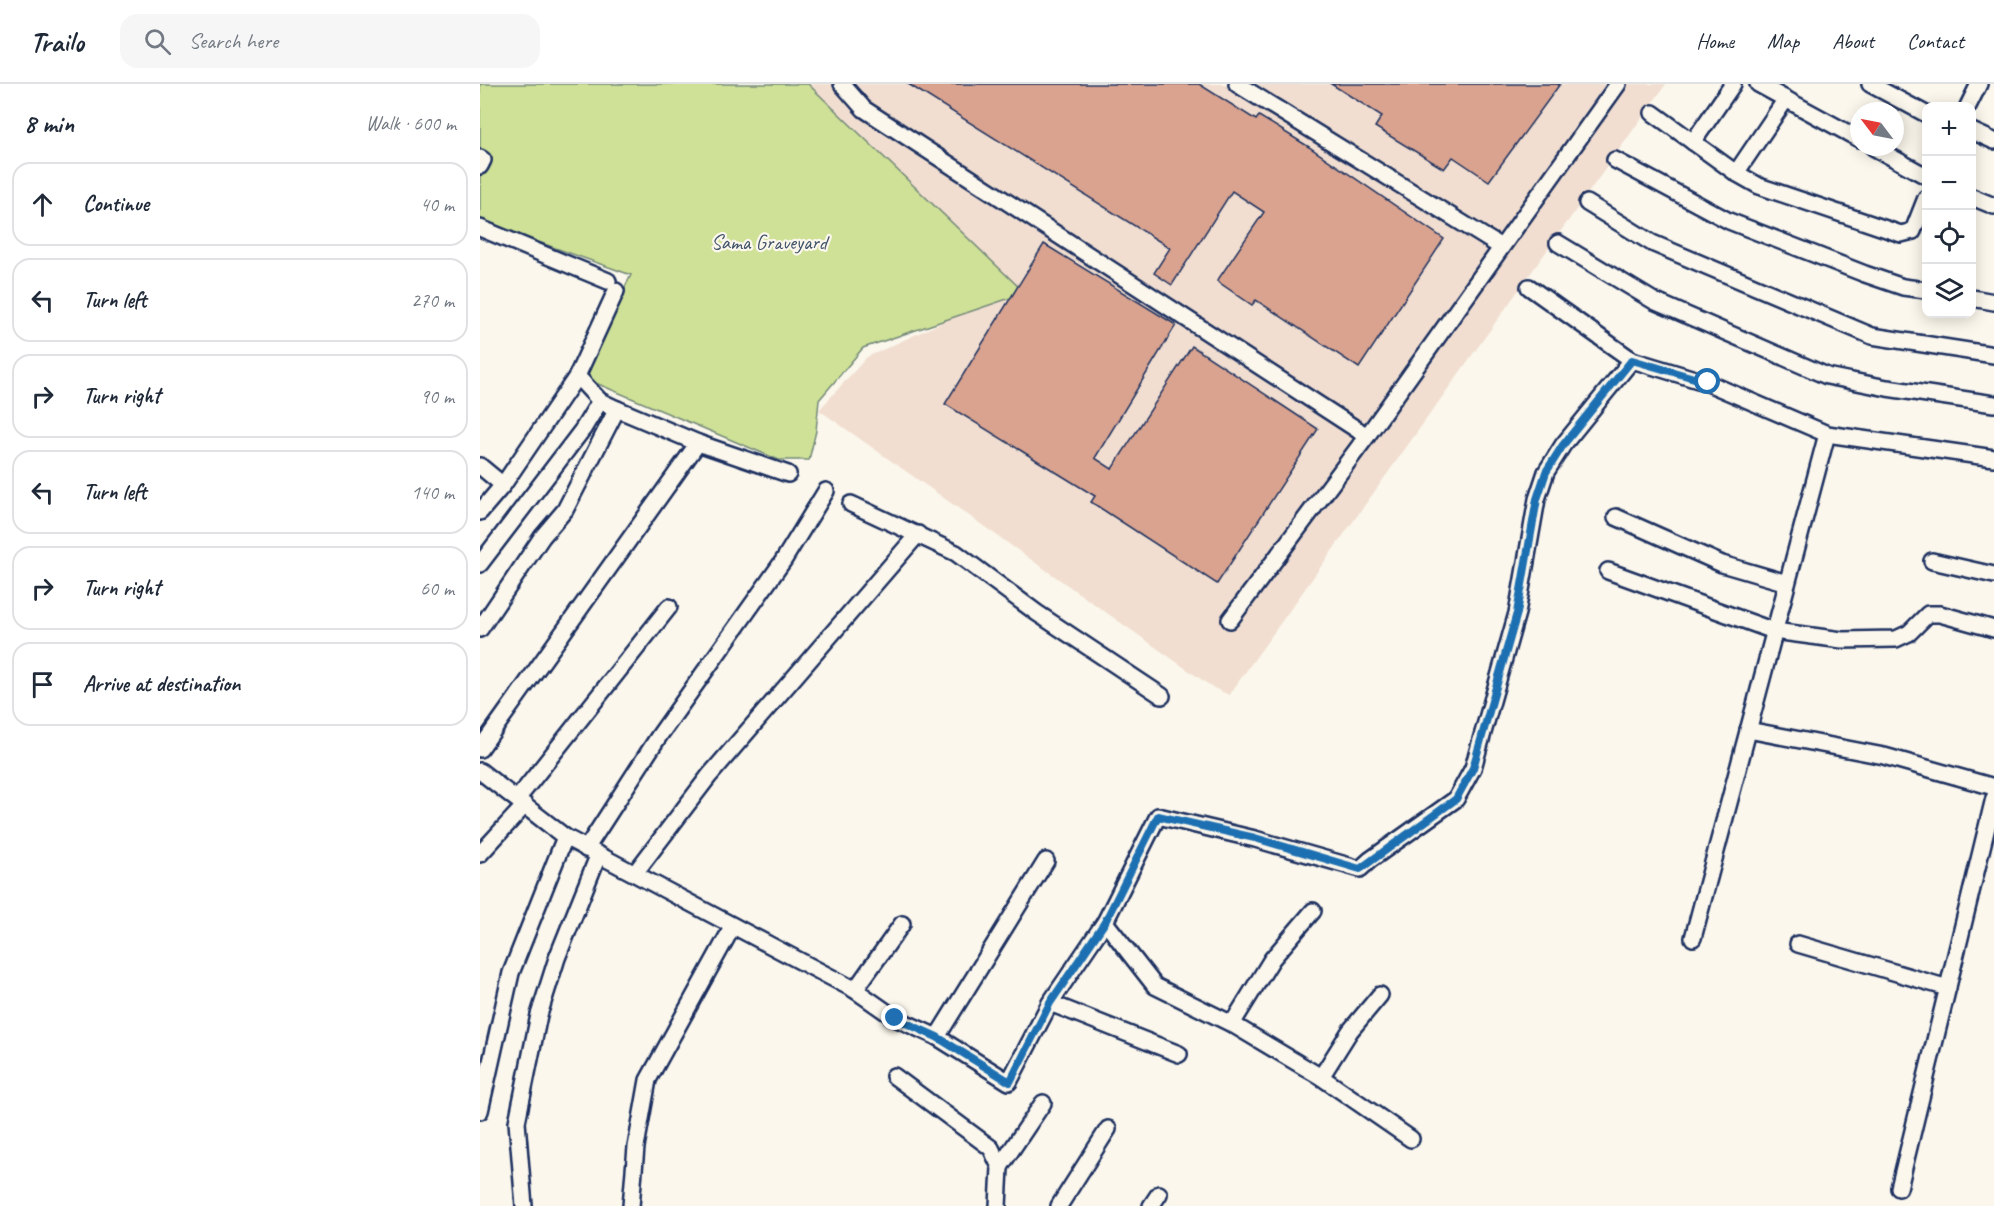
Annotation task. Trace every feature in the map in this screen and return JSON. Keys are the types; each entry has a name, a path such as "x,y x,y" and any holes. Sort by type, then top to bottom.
{"street":[{"path":"1237,84 1501,247"},
{"path":"1230,620 1367,436 1618,84"},
{"path":"1693,142 1733,84"},
{"path":"1758,84 1850,134"},
{"path":"1870,84 1922,112"},
{"path":"1970,102 1979,84"},
{"path":"843,85 864,109 1367,436"},
{"path":"1736,173 1786,99"},
{"path":"1653,113 1736,173 1775,193 1906,235 1913,231 1922,208"},
{"path":"1976,133 1994,141"},
{"path":"1889,156 1922,174"},
{"path":"480,158 483,160 480,166"},
{"path":"1615,160 1729,221 1865,274 1922,289"},
{"path":"1976,198 1994,206"},
{"path":"1587,203 1652,243 1872,336 1994,354"},
{"path":"480,228 612,286 577,376 502,485 480,512"},
{"path":"1558,243 1654,301 1827,376 1908,392 1994,404"},
{"path":"1528,287 1632,360 1708,382 1827,434 1994,458"},
{"path":"1976,299 1994,302"},
{"path":"480,771 565,837 855,990 895,1018 937,1037 1010,1082 1050,1003 1105,922 1158,816 1255,838 1360,869 1456,799 1473,768 1517,613 1537,499 1546,472 1563,445 1632,360"},
{"path":"577,376 600,401 617,409 698,443 788,474"},
{"path":"480,564 540,486 600,401"},
{"path":"480,629 542,537 565,510 617,409"},
{"path":"1694,938 1827,434"},
{"path":"480,749 698,443"},
{"path":"480,466 502,485"},
{"path":"524,1206 517,1122 538,1015 592,852 659,736 783,561 826,491"},
{"path":"851,504 956,552 1037,613 1162,696"},
{"path":"1616,517 1722,564 1787,583"},
{"path":"635,873 709,776 918,534"},
{"path":"1932,561 1994,574"},
{"path":"1608,571 1774,631 1842,640 1896,639 1909,633 1928,614 1940,614 1994,629"},
{"path":"480,854 669,607"},
{"path":"1748,730 1884,756 1994,787"},
{"path":"1899,1188 1994,798"},
{"path":"480,1111 511,974 565,837"},
{"path":"937,1037 1046,861"},
{"path":"1232,1024 1272,959 1313,911"},
{"path":"1105,922 1155,986 1232,1024 1321,1077 1411,1138"},
{"path":"855,990 902,924"},
{"path":"631,1206 636,1147 648,1080 733,926"},
{"path":"1798,944 1948,988"},
{"path":"1321,1077 1350,1031 1380,995"},
{"path":"1050,1003 1179,1054"},
{"path":"894,1076 990,1148 1000,1167 998,1206"},
{"path":"1000,1167 1043,1103"},
{"path":"1059,1206 1108,1129"}],"shaded area":[{"path":"738,84 1666,84 1229,695 1212,687 819,410 867,357 943,322"}],"green space":[{"name":"Sama Graveyard","path":"480,84 808,84 1025,293 863,348 819,400 816,431 809,460 779,460 586,379 587,363 631,275 480,221 480,177 487,162 480,151"}],"building":[{"path":"908,84 1199,84 1256,120 1259,116 1309,147 1444,239 1359,368 1256,300 1252,305 1217,281 1264,212 1232,191 1172,285 1154,273 1170,248"},
{"path":"1331,84 1560,84 1489,181 1453,157 1444,169 1375,127 1382,116"},
{"path":"1044,244 1176,325 1095,458 1112,469 1192,346 1318,429 1217,584 1091,502 1095,496 945,404"}],"route":[{"path":"895,1018 937,1037 1010,1082 1050,1003 1105,922 1158,816 1255,838 1360,869 1456,799 1473,768 1517,613 1537,499 1546,472 1563,445 1632,360 1708,382"}]}
